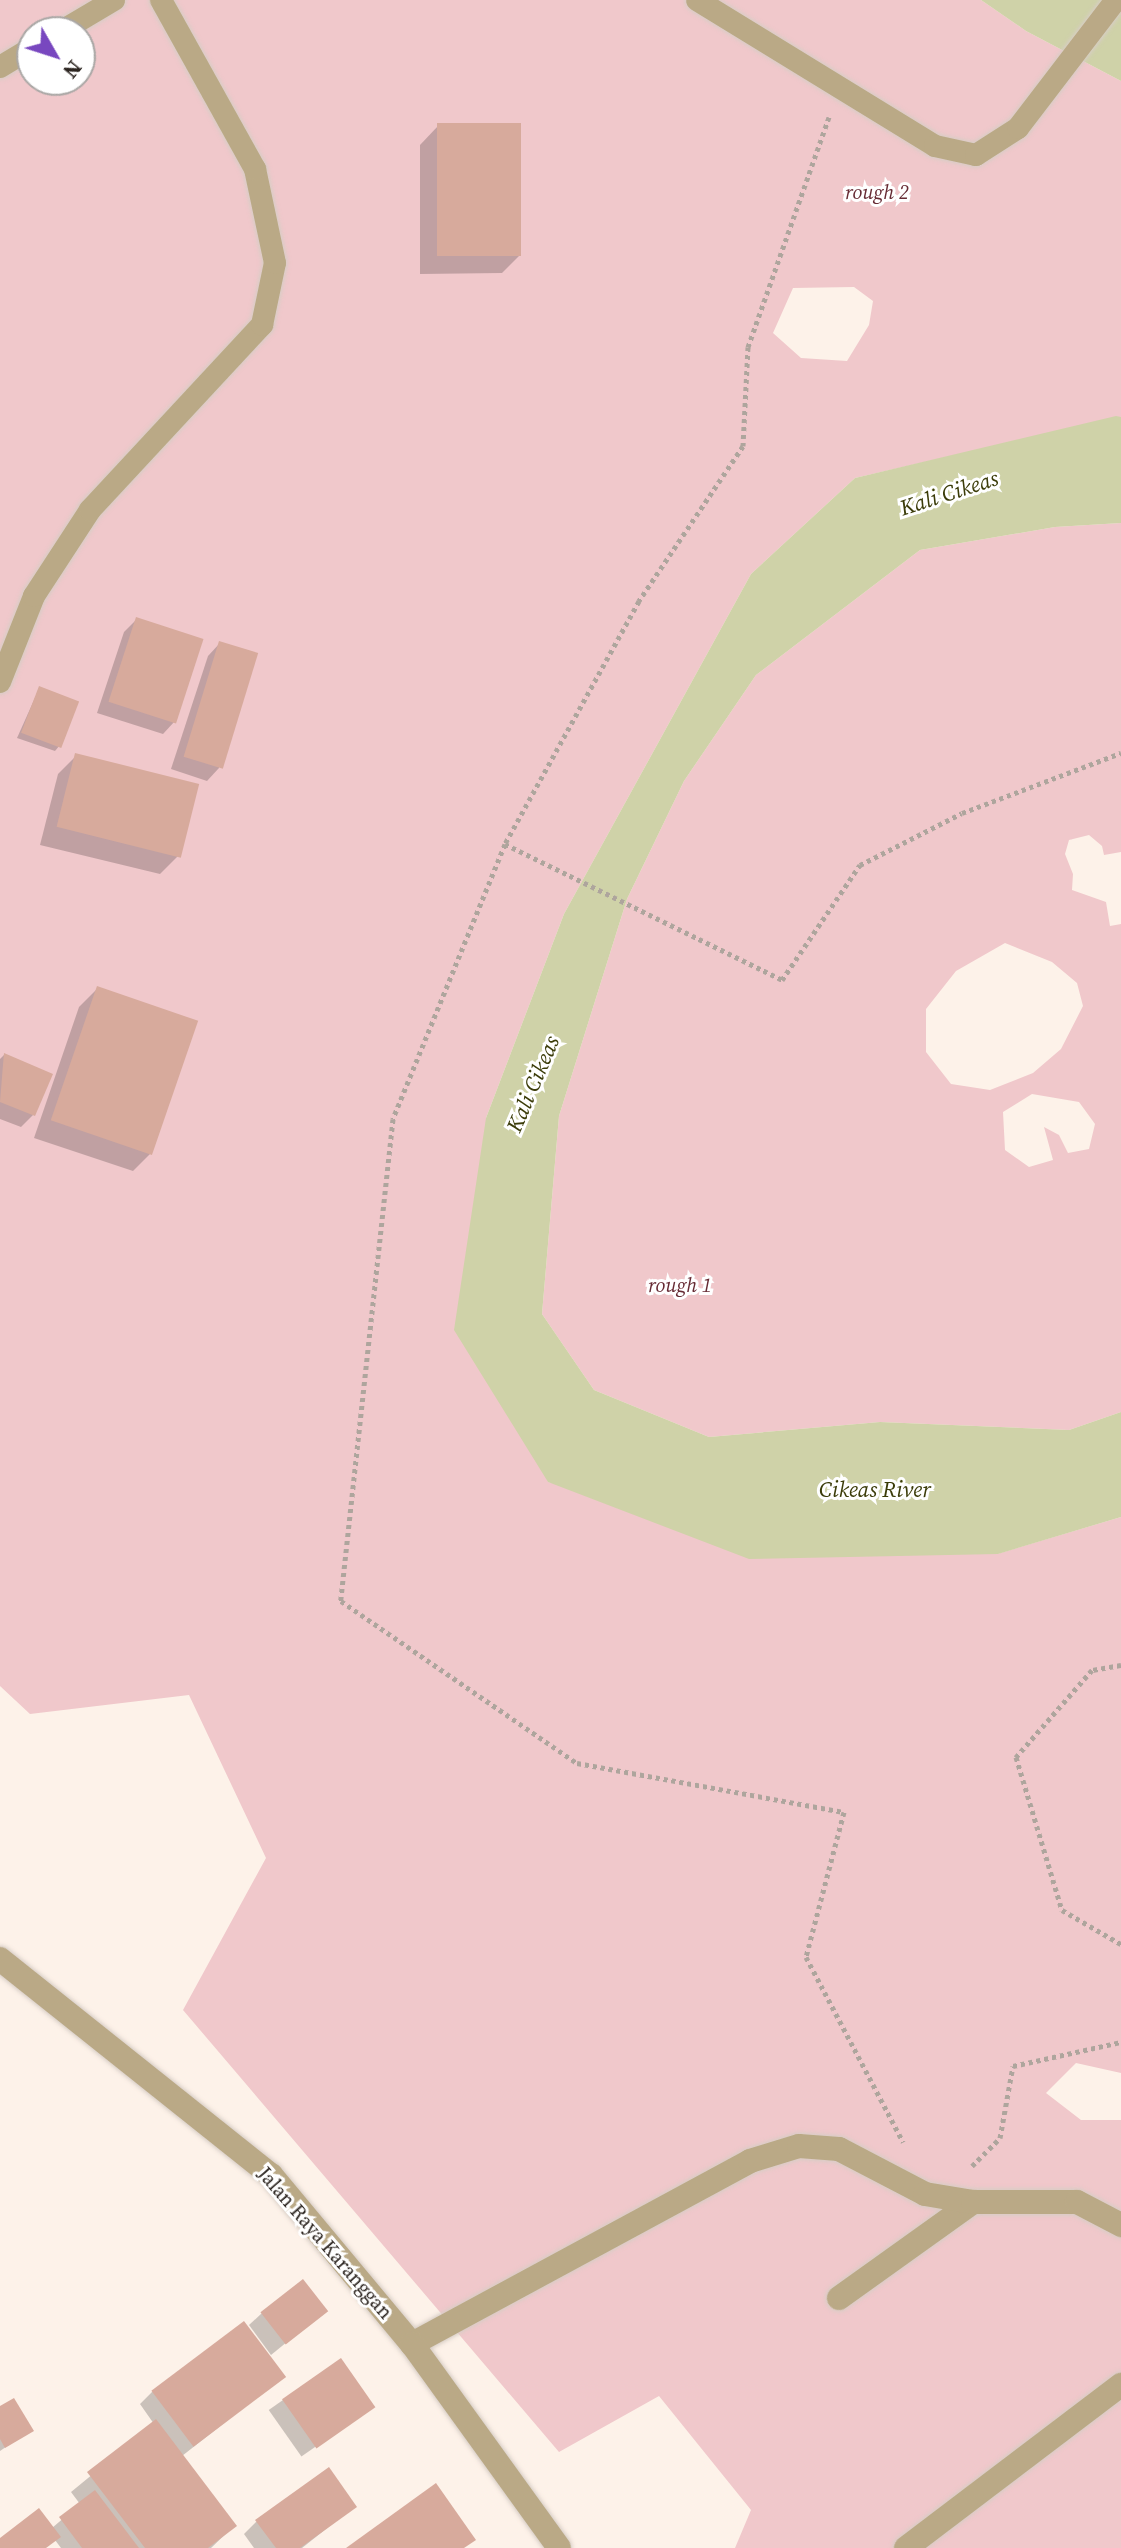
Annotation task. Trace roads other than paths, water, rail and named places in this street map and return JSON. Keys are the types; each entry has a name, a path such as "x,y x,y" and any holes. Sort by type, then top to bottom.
{"street":[{"name":"Jalan Raya Karanggan","path":"0,1959 271,2175 412,2344 559,2548"},
{"path":"412,2344 750,2161 799,2146 839,2149 925,2194 973,2202 1077,2202 1121,2225"},
{"path":"839,2298 973,2202"},
{"path":"906,2548 1121,2385"}],"lane":[{"path":"87,16 114,0"},
{"path":"0,682 34,596 90,510 262,325 275,263 255,169 161,0"},
{"path":"697,0 935,146 976,155 1018,128 1116,0"}],"water":[{"path":"981,0 1121,0 1121,81 1026,31"},
{"name":"Cikeas River","path":"1121,417 1121,523 1055,527 920,550 756,675 684,781 627,899 559,1116 542,1314 594,1390 709,1437 880,1422 1069,1430 1121,1412 1121,1517 998,1554 749,1559 548,1482 454,1330 486,1118 564,914 751,574 855,478"}],"park label":[{"name":"rough 2","path":"877,192"},
{"name":"rough 1","path":"680,1285"}],"water label":[{"name":"Kali Cikeas","path":"949,493"},
{"name":"Kali Cikeas","path":"533,1084"}]}
